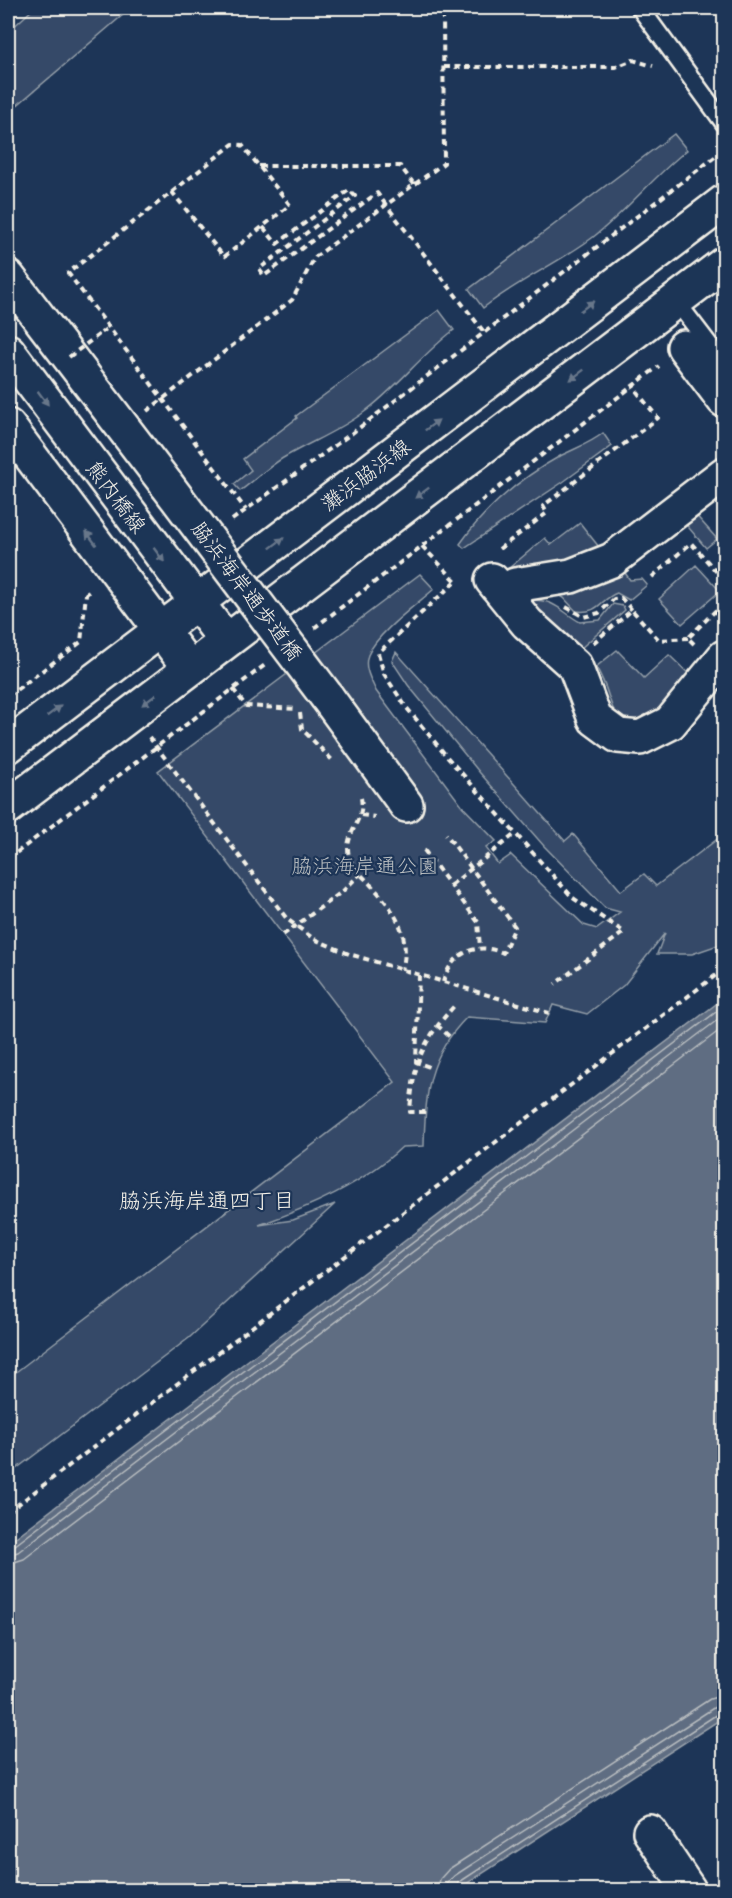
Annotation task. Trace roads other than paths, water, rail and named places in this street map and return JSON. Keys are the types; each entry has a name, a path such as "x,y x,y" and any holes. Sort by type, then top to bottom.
{"street":[{"name":"灘浜脇浜線","path":"8,746 724,202"},
{"path":"8,807 724,264"},
{"name":"脇浜海岸通歩道橋","path":"8,277 82,350 308,705 406,805"},
{"path":"684,347 724,400"},
{"name":"熊内橋線","path":"8,351 226,641"},
{"path":"8,426 190,669"},
{"path":"712,654 670,723 640,738 618,736 595,719 588,694 575,666 527,623 491,579 515,585 571,576 612,560 724,474"},
{"path":"651,1832 689,1890"}],"lane":[{"path":"640,8 724,123"},
{"path":"676,301 724,364"}],"water":[{"path":"724,998 724,1717 457,1890 8,1890 8,1543"}],"district":[{"name":"脇浜海岸通四丁目","path":"207,1200"}],"park label":[{"name":"脇浜海岸通公園","path":"365,866"}]}
